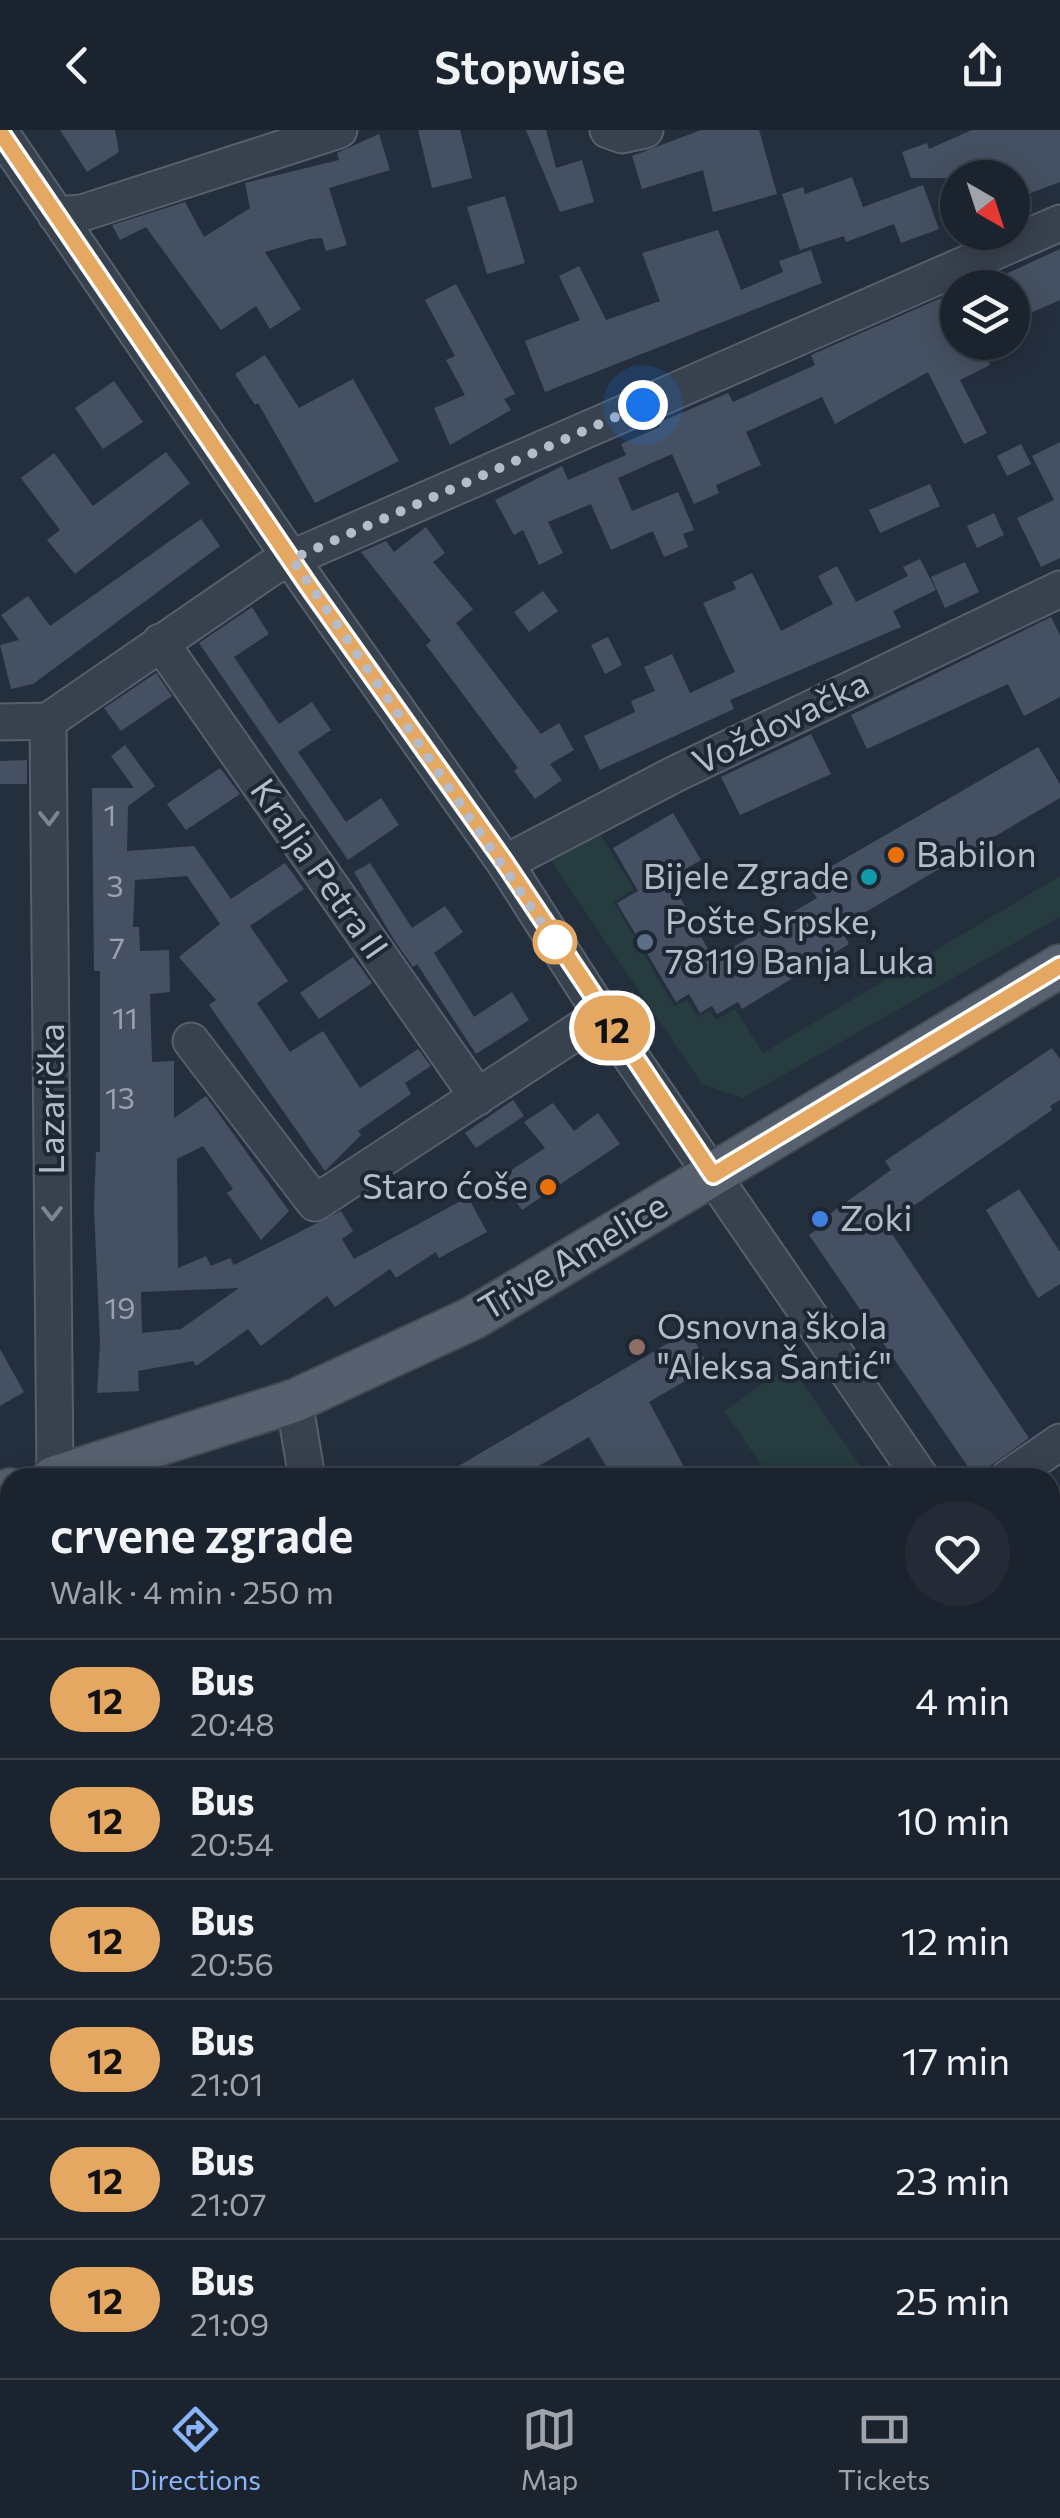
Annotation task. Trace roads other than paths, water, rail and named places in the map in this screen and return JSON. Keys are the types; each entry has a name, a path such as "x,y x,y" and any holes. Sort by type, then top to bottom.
{"main road":[{"name":"Trive Amelice","path":"82,1468 294,1401 473,1318 1060,966"}],"street":[{"path":"56,215 82,213 339,130"},
{"path":"608,130 622,136 646,130"},
{"path":"0,132 505,863 602,1014 914,1468"},
{"path":"0,722 48,721 263,572 1060,223"},
{"name":"Voždovačka","path":"505,863 675,774 1060,589"},
{"name":"Kralja Petra II","path":"160,642 478,1097"},
{"name":"Lazarička","path":"48,721 54,1468"},
{"path":"191,1040 315,1203 602,1014"},
{"path":"294,1401 316,1468"},
{"path":"1022,1468 1060,1442"}],"place":[{"name":"Babilon","path":"896,855"},
{"name":"Bijele Zgrade","path":"869,877"},
{"name":"Pošte Srpske, 78119 Banja Luka","path":"645,942"},
{"name":"Staro ćoše","path":"548,1187"},
{"name":"Zoki","path":"820,1219"},
{"name":"Osnovna škola \"Aleksa Šantić\"","path":"637,1347"}]}
